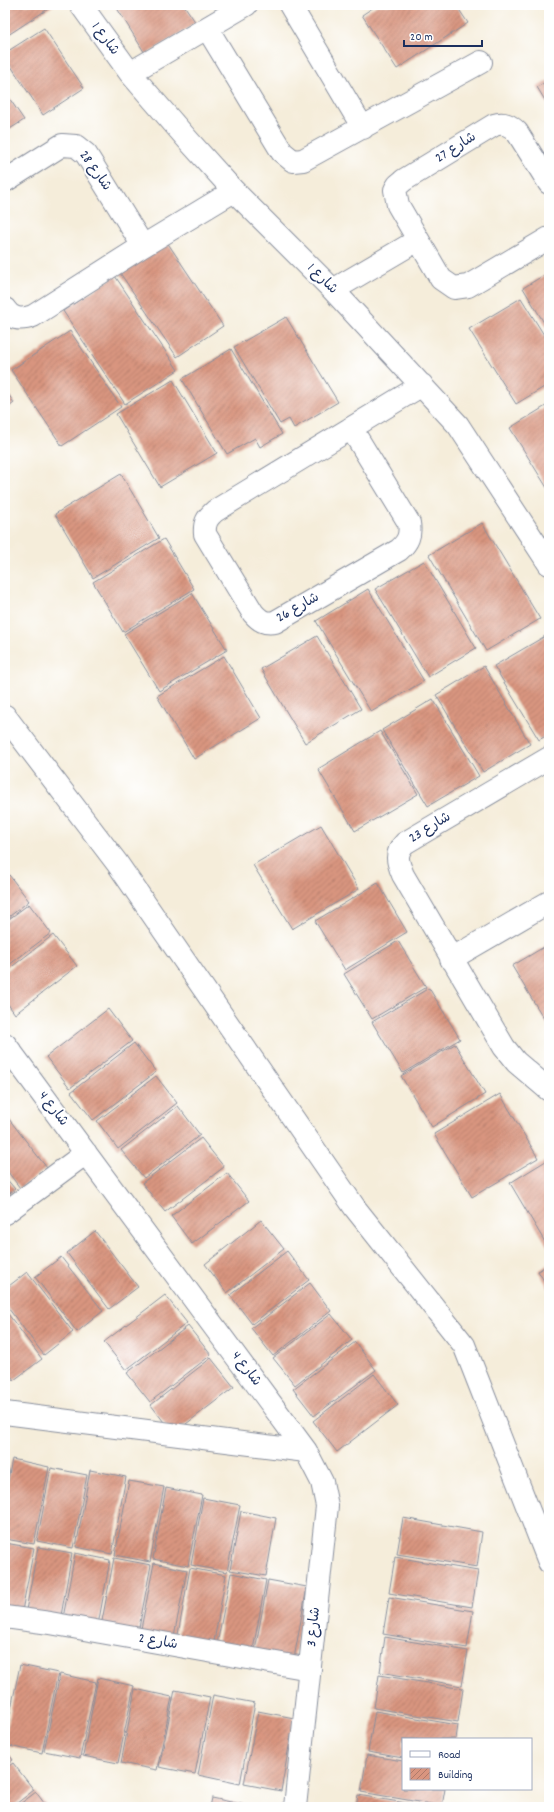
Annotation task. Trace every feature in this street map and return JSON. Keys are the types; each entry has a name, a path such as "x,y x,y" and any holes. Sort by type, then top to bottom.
{"street":[{"name":"شارع 1","path":"81,5 130,73 234,191 333,290 458,425 542,537 549,564"},
{"path":"130,73 246,5"},
{"path":"290,5 363,128"},
{"path":"207,28 282,152 293,161 303,160 481,62"},
{"name":"شارع 27","path":"549,183 517,132 507,124 500,123 494,125 398,185 395,190 398,205 418,240 442,279 454,288 468,286 549,238"},
{"name":"شارع 28","path":"5,181 62,145 76,146 86,154 143,246"},
{"path":"5,309 13,317 20,319 33,316 143,246 234,191"},
{"path":"333,290 418,240"},
{"name":"شارع 26","path":"351,428 409,523 411,532 409,538 398,550 275,622 268,623 262,621 253,613 205,534 205,524 208,517 215,511 351,428 422,385"},
{"path":"5,716 117,863 355,1208 464,1345 549,1562"},
{"name":"شارع 23","path":"549,758 405,843 398,849 398,862 403,875 504,1047 516,1062 549,1090"},
{"path":"451,959 549,902"},
{"name":"شارع 4","path":"5,1044 306,1450"},
{"path":"5,1213 86,1153"},
{"path":"5,1413 306,1450"},
{"name":"شارع 3","path":"295,1807 327,1506 322,1482 306,1450"},
{"name":"شارع 2","path":"5,1617 50,1623 310,1669"}],"building":[{"path":"5,5 54,5 5,37"},
{"path":"115,5 184,5 196,23 146,55"},
{"path":"377,5 456,5 468,23 397,69 362,15"},
{"path":"44,28 84,88 43,115 5,57 5,53"},
{"path":"549,80 549,107 537,87"},
{"path":"5,92 24,120 5,132"},
{"path":"167,242 223,326 177,357 120,273"},
{"path":"549,272 549,331 523,288"},
{"path":"115,276 178,370 125,404 63,311"},
{"path":"521,298 549,343 549,384 516,404 469,329"},
{"path":"286,317 338,402 294,428 289,419 280,424 234,347"},
{"path":"70,331 121,407 62,446 11,370"},
{"path":"231,349 282,434 260,447 255,438 227,454 182,379"},
{"path":"173,380 217,453 160,487 116,414"},
{"path":"5,389 14,403 5,410"},
{"path":"549,404 549,491 510,428"},
{"path":"121,474 159,538 93,578 55,514"},
{"path":"482,523 540,619 486,651 429,555"},
{"path":"164,539 194,589 123,632 93,582"},
{"path":"424,561 476,648 428,677 375,589"},
{"path":"368,589 424,681 371,712 316,621"},
{"path":"192,593 227,650 159,691 124,634"},
{"path":"547,635 549,639 549,734 539,740 494,666"},
{"path":"317,636 361,709 305,743 261,669"},
{"path":"224,656 261,718 194,759 157,696"},
{"path":"484,666 530,744 483,772 436,695"},
{"path":"433,699 479,776 428,806 382,730"},
{"path":"380,731 418,794 355,831 318,769"},
{"path":"321,825 359,889 292,929 253,865"},
{"path":"6,871 29,901 5,920 5,872"},
{"path":"378,883 407,932 345,970 315,921"},
{"path":"29,904 51,933 5,968 5,922"},
{"path":"53,935 77,966 15,1014 5,1000 5,972"},
{"path":"398,941 426,987 372,1019 344,974"},
{"path":"549,944 549,1027 512,966"},
{"path":"429,988 460,1039 403,1073 372,1022"},
{"path":"108,1009 132,1041 70,1088 46,1057"},
{"path":"134,1043 156,1072 93,1120 71,1092"},
{"path":"455,1044 485,1094 432,1127 401,1076"},
{"path":"156,1076 177,1103 118,1149 97,1121"},
{"path":"500,1094 538,1158 472,1197 434,1134"},
{"path":"178,1106 200,1135 144,1178 121,1150"},
{"path":"5,1114 47,1168 20,1188 5,1168"},
{"path":"201,1138 224,1167 165,1212 142,1183"},
{"path":"549,1159 549,1249 510,1183"},
{"path":"227,1173 249,1201 192,1244 171,1216"},
{"path":"5,1177 15,1189 5,1197"},
{"path":"261,1220 284,1249 227,1293 205,1264"},
{"path":"95,1231 138,1287 109,1309 67,1253"},
{"path":"287,1251 309,1280 252,1324 230,1295"},
{"path":"61,1257 103,1311 77,1332 35,1277"},
{"path":"549,1264 549,1289 538,1271"},
{"path":"27,1272 73,1332 44,1355 5,1304 5,1289"},
{"path":"310,1283 331,1311 273,1356 251,1328"},
{"path":"165,1295 187,1323 126,1370 104,1342"},
{"path":"5,1310 42,1359 14,1380 5,1368"},
{"path":"331,1314 352,1340 295,1385 273,1358"},
{"path":"188,1326 211,1355 150,1402 127,1373"},
{"path":"355,1342 376,1370 314,1416 293,1389"},
{"path":"211,1358 234,1387 173,1434 151,1405"},
{"path":"374,1374 398,1405 337,1452 313,1421"},
{"path":"12,1459 49,1467 34,1544 5,1539 5,1496"},
{"path":"51,1468 87,1475 73,1548 37,1541"},
{"path":"90,1470 126,1477 112,1554 76,1547"},
{"path":"129,1481 164,1487 150,1562 115,1555"},
{"path":"166,1488 202,1495 188,1566 153,1559"},
{"path":"203,1498 240,1505 227,1572 191,1565"},
{"path":"241,1511 276,1518 266,1576 230,1570"},
{"path":"403,1518 482,1532 477,1567 397,1554"},
{"path":"5,1543 34,1548 22,1611 5,1607"},
{"path":"38,1547 72,1553 61,1616 26,1610"},
{"path":"75,1553 110,1560 98,1625 63,1618"},
{"path":"395,1557 478,1571 472,1607 389,1593"},
{"path":"114,1558 151,1565 138,1633 101,1626"},
{"path":"154,1563 187,1570 173,1641 140,1634"},
{"path":"190,1568 226,1575 213,1647 177,1640"},
{"path":"231,1573 266,1580 252,1655 216,1649"},
{"path":"268,1580 307,1587 293,1664 254,1656"},
{"path":"389,1597 473,1611 467,1648 383,1634"},
{"path":"385,1637 468,1651 462,1686 380,1672"},
{"path":"20,1665 58,1673 42,1753 5,1745 5,1738"},
{"path":"60,1674 96,1682 80,1758 44,1751"},
{"path":"379,1675 463,1689 458,1722 374,1708"},
{"path":"98,1678 134,1686 118,1763 83,1756"},
{"path":"135,1689 172,1697 157,1770 121,1763"},
{"path":"175,1690 210,1697 195,1774 159,1767"},
{"path":"213,1695 255,1703 240,1784 198,1775"},
{"path":"258,1711 294,1718 281,1791 244,1784"},
{"path":"375,1711 458,1725 456,1738 402,1738 402,1758 368,1752"},
{"path":"5,1749 13,1760 5,1766"},
{"path":"367,1755 402,1761 402,1790 445,1790 442,1806 361,1792"},
{"path":"13,1763 34,1790 12,1807 5,1807 5,1769"},
{"path":"36,1792 47,1807 16,1807"},
{"path":"358,1795 423,1806 423,1807 356,1807"},
{"path":"212,1798 250,1806 250,1807 210,1807"}]}
